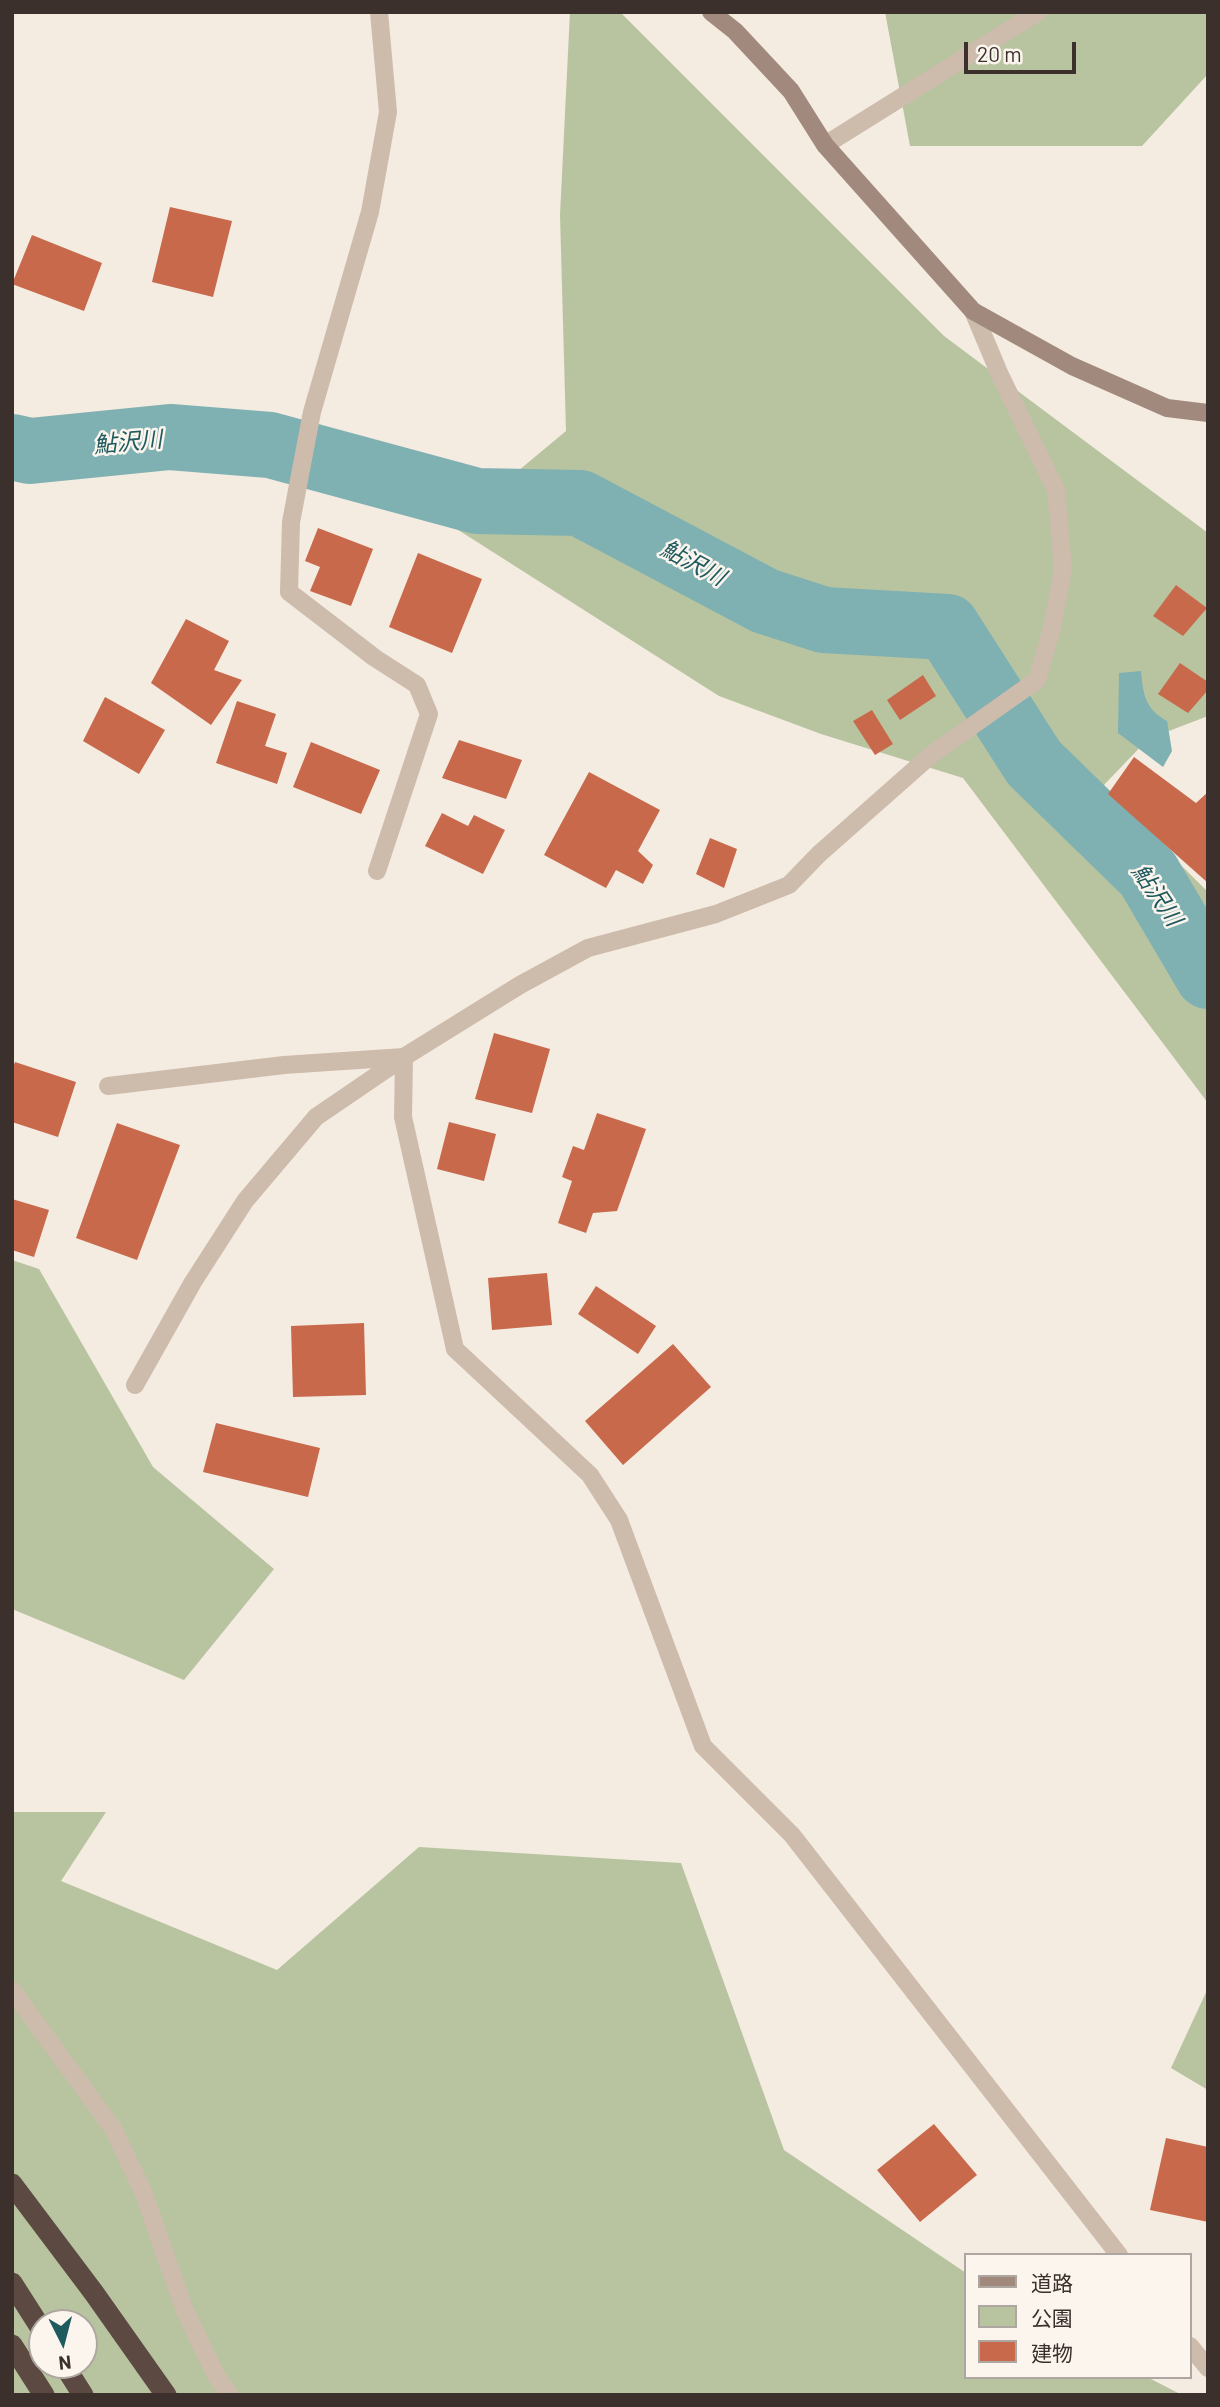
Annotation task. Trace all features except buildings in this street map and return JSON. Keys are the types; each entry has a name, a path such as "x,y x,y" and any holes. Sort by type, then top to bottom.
{"highway":[{"path":"12,2184 166,2395"},
{"path":"12,2283 29,2309"},
{"path":"12,2346 44,2395"},
{"path":"73,2379 83,2395"}],"street":[{"path":"377,870 429,713 416,685 375,658 289,592 291,522 312,412 370,212 388,112 379,12"},
{"path":"135,1385 193,1282 245,1201 316,1117 404,1057 520,985 588,948 716,915 789,885 819,854 931,755 1037,680 1052,628 1063,569 1056,490 1000,375 973,311 825,145 791,91 735,31 711,12"},
{"path":"825,145 1038,12"},
{"path":"973,311 1072,366 1155,403 1167,408 1208,413"},
{"path":"108,1086 284,1065 404,1057"},
{"path":"404,1057 403,1117 455,1349 590,1475 619,1520 703,1746 792,1835 1117,2253"},
{"path":"12,1990 114,2130 144,2194 185,2311 216,2375 229,2395"},
{"path":"1192,2348 1208,2368"}],"green space":[{"path":"570,12 620,12 944,336 1208,533 1208,716 1148,739 1102,787 1208,892 1208,1103 963,778 821,734 719,696 452,526 566,431 560,215"},
{"path":"885,12 1208,12 1208,74 1142,146 910,146"},
{"path":"12,1260 39,1269 153,1467 274,1569 184,1680 12,1609"},
{"path":"12,1812 106,1812 61,1881 277,1970 419,1847 681,1863 784,2150 964,2272 964,2379 1151,2379 1182,2395 12,2395"},
{"path":"1208,1988 1208,2090 1171,2068"}],"water":[{"path":"1141,671 1150,706 1167,721 1172,751 1163,767 1118,733 1119,673"}],"waterway":[{"name":"鮎沢川","path":"12,447 30,451 170,437 270,445 477,501 580,503 765,601 824,620 947,627 1034,763 1148,874 1208,976"}]}
